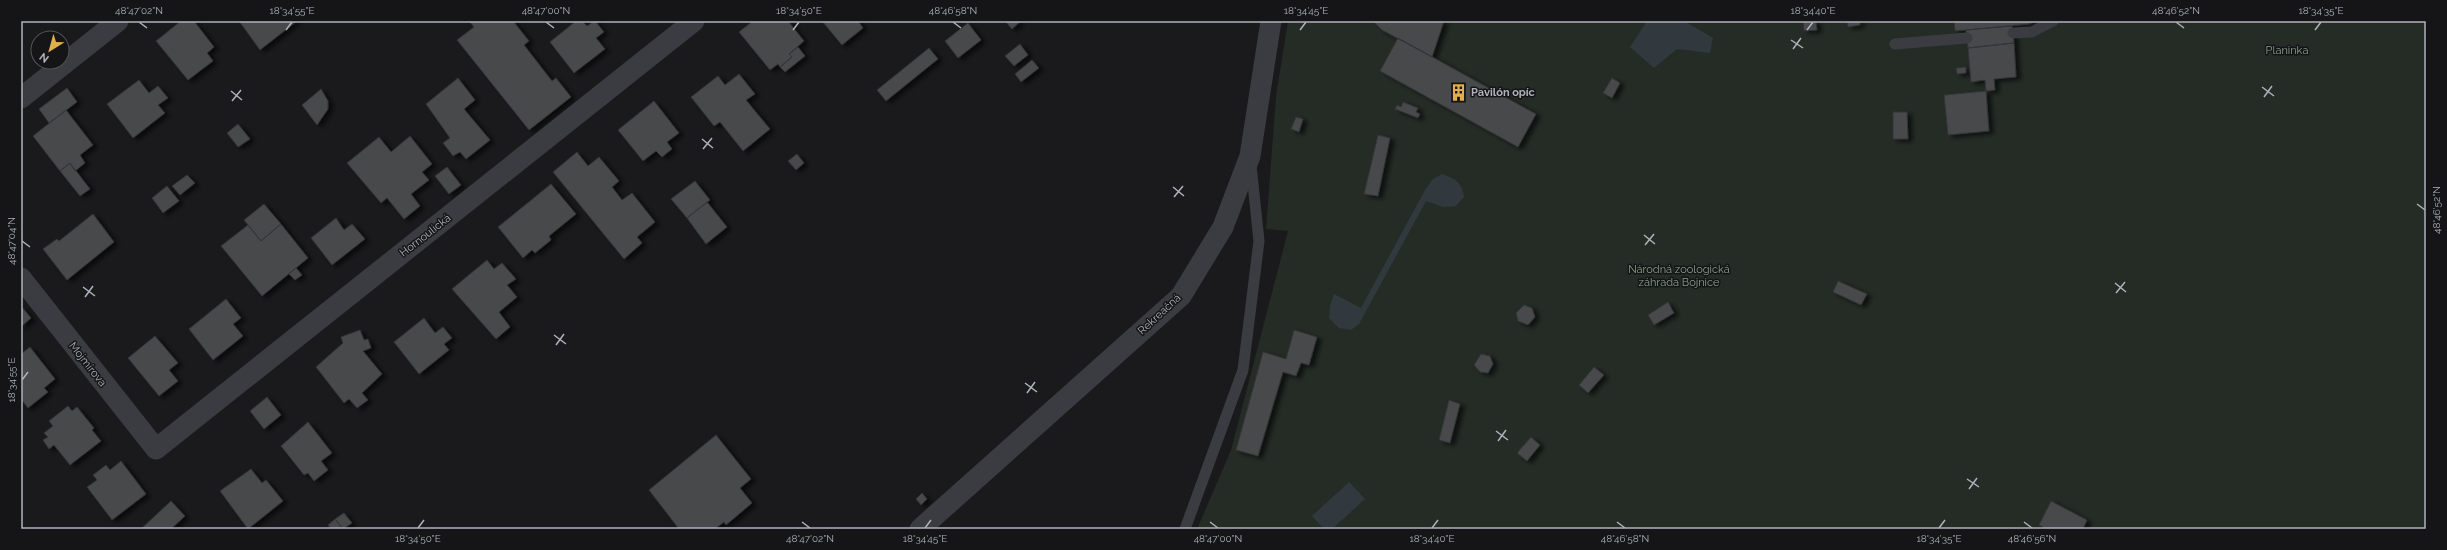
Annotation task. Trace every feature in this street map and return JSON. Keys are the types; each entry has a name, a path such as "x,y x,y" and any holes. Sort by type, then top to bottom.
{"street":[{"path":"21,98 118,21"},
{"name":"Hornoulická","path":"156,449 694,21"},
{"name":"Rekreačná","path":"920,529 1181,296 1224,227 1250,156 1270,21"},
{"name":"Mojmírova","path":"21,278 156,449"}],"lane":[{"path":"2012,33 2032,32 2052,21"},
{"path":"1895,44 1967,38"},
{"path":"1186,529 1243,370 1259,240 1250,156"}],"green space":[{"name":"Národná zoologická záhrada Bojnice","path":"1288,21 2426,21 2426,529 1197,529 1231,450 1288,231 1266,229 1276,96"}],"shaded area":[{"path":"1647,21 1684,21 1713,38 1710,53 1677,49 1654,68 1630,47"},
{"path":"1442,174 1450,177 1460,185 1464,197 1456,206 1443,207 1426,201 1359,324 1351,330 1339,328 1329,318 1330,306 1334,294 1361,308 1425,190 1433,179"},
{"path":"1349,482 1365,499 1332,529 1324,529 1312,516"}],"building":[{"path":"181,21 194,21 214,47 207,53 213,61 188,80 156,41"},
{"path":"239,21 297,21 260,50"},
{"path":"469,21 513,21 529,41 524,45 552,81 556,78 571,97 529,130 457,40 474,27"},
{"path":"576,21 582,21 587,26 595,21 604,32 596,38 605,49 574,73 550,42"},
{"path":"753,21 788,21 804,41 789,54 792,57 780,67 778,64 770,70 739,32"},
{"path":"822,21 858,21 863,28 842,45"},
{"path":"1005,21 1021,21 1012,29"},
{"path":"1373,21 1444,21 1432,57 1382,30"},
{"path":"1803,21 1816,21 1817,30 1804,31"},
{"path":"1847,21 1860,21 1860,25 1848,27"},
{"path":"1954,21 2036,21 2029,24 1955,31"},
{"path":"968,23 981,40 958,58 945,41"},
{"path":"2012,26 2014,43 1968,48 1966,30"},
{"name":"Pavilón opíc","path":"1398,38 1536,114 1518,147 1380,71"},
{"path":"2014,43 2016,77 1994,79 1995,90 1986,91 1985,80 1971,82 1968,48"},
{"path":"1020,44 1028,55 1014,66 1005,56"},
{"path":"798,47 805,56 785,72 780,67 792,57 789,54"},
{"path":"929,48 938,59 886,101 877,90"},
{"path":"1032,60 1039,68 1021,82 1015,74"},
{"path":"1966,67 1966,73 1957,74 1956,68"},
{"path":"739,74 755,94 746,100 770,129 743,151 720,122 714,126 691,97 718,76 725,85"},
{"path":"458,78 475,100 464,109 490,140 466,159 460,152 453,156 443,143 450,138 426,104"},
{"path":"1612,78 1620,83 1612,98 1603,93"},
{"path":"139,80 149,93 158,86 168,98 158,105 165,113 133,138 107,104"},
{"path":"67,88 77,102 49,123 39,109"},
{"path":"321,89 328,101 328,109 317,125 302,105"},
{"path":"1986,91 1989,131 1948,135 1944,95"},
{"path":"654,101 679,133 667,142 672,149 662,157 656,151 643,161 618,130"},
{"path":"1403,102 1418,108 1416,112 1420,114 1418,118 1395,109 1397,105 1401,107"},
{"path":"66,110 93,145 80,155 85,163 75,171 70,163 60,171 33,136"},
{"path":"1893,112 1907,112 1908,139 1893,139"},
{"path":"1296,117 1303,119 1299,132 1291,129"},
{"path":"238,124 250,139 238,147 227,133"},
{"path":"1378,135 1390,138 1378,196 1364,194"},
{"path":"410,136 432,164 422,172 429,180 411,194 420,206 404,219 387,198 381,203 347,163 379,137 391,152"},
{"path":"577,152 588,166 599,157 619,181 612,187 622,200 632,193 655,222 637,237 642,243 624,259 553,172"},
{"path":"797,154 804,163 796,170 788,161"},
{"path":"70,163 90,189 80,196 60,171"},
{"path":"447,167 461,185 449,194 435,176"},
{"path":"187,175 195,183 180,195 172,186"},
{"path":"695,181 710,200 687,218 671,199"},
{"path":"551,184 576,214 549,236 551,240 535,253 532,250 523,258 498,227"},
{"path":"167,186 179,201 163,213 152,198"},
{"path":"707,202 727,227 706,244 687,218"},
{"path":"264,204 281,224 261,241 244,220"},
{"path":"93,214 114,242 67,280 43,249 57,239 59,241"},
{"path":"336,218 344,230 352,224 365,239 332,265 311,238"},
{"path":"281,224 308,258 262,296 221,246 248,225 261,241"},
{"path":"487,260 494,269 502,263 516,279 507,285 517,297 499,312 510,327 496,339 452,289"},
{"path":"296,268 302,275 295,280 289,274"},
{"path":"1838,281 1867,294 1861,305 1833,292"},
{"path":"226,299 241,318 233,324 243,336 213,360 189,329"},
{"path":"1668,302 1674,313 1654,325 1648,315"},
{"path":"1524,305 1532,308 1535,317 1528,325 1518,321 1516,313"},
{"path":"21,306 31,318 21,327"},
{"path":"424,318 435,333 443,327 452,338 444,344 449,350 419,374 394,342"},
{"path":"360,330 364,340 368,339 371,348 363,351 382,374 362,393 368,400 357,408 349,399 344,403 316,367 343,343 341,337"},
{"path":"1294,330 1317,337 1309,365 1301,363 1296,376 1283,372 1258,456 1236,450 1263,352 1286,359"},
{"path":"155,336 178,363 169,370 178,381 159,396 128,358"},
{"path":"30,347 55,379 44,388 48,392 28,408 21,399 21,354"},
{"path":"1481,354 1490,356 1493,364 1488,373 1480,372 1474,365"},
{"path":"1594,367 1604,375 1588,393 1579,385"},
{"path":"267,397 281,415 264,429 250,411"},
{"path":"1449,400 1460,404 1450,443 1439,440"},
{"path":"68,406 72,411 77,407 94,428 92,430 101,441 70,465 54,445 49,449 43,440 48,437 44,433 53,426 49,421"},
{"path":"308,422 332,453 321,461 328,470 314,481 308,473 304,475 281,446"},
{"path":"716,435 751,479 740,488 752,503 726,525 724,522 715,529 679,529 649,490"},
{"path":"1531,437 1540,445 1527,461 1517,453"},
{"path":"121,461 146,494 112,520 87,487 97,480 93,475 106,465 110,470"},
{"path":"251,469 262,483 266,480 283,501 248,529 220,491"},
{"path":"922,493 927,499 921,505 916,499"},
{"path":"171,501 185,516 171,529 141,529"},
{"path":"2051,501 2087,520 2083,529 2046,529 2039,525"},
{"path":"344,513 352,523 343,529 335,519"},
{"path":"335,519 343,529 331,529 328,525"}],"place":[{"name":"Pavilón opíc","path":"1458,92"}],"park label":[{"name":"Planinka","path":"2287,50"}]}
